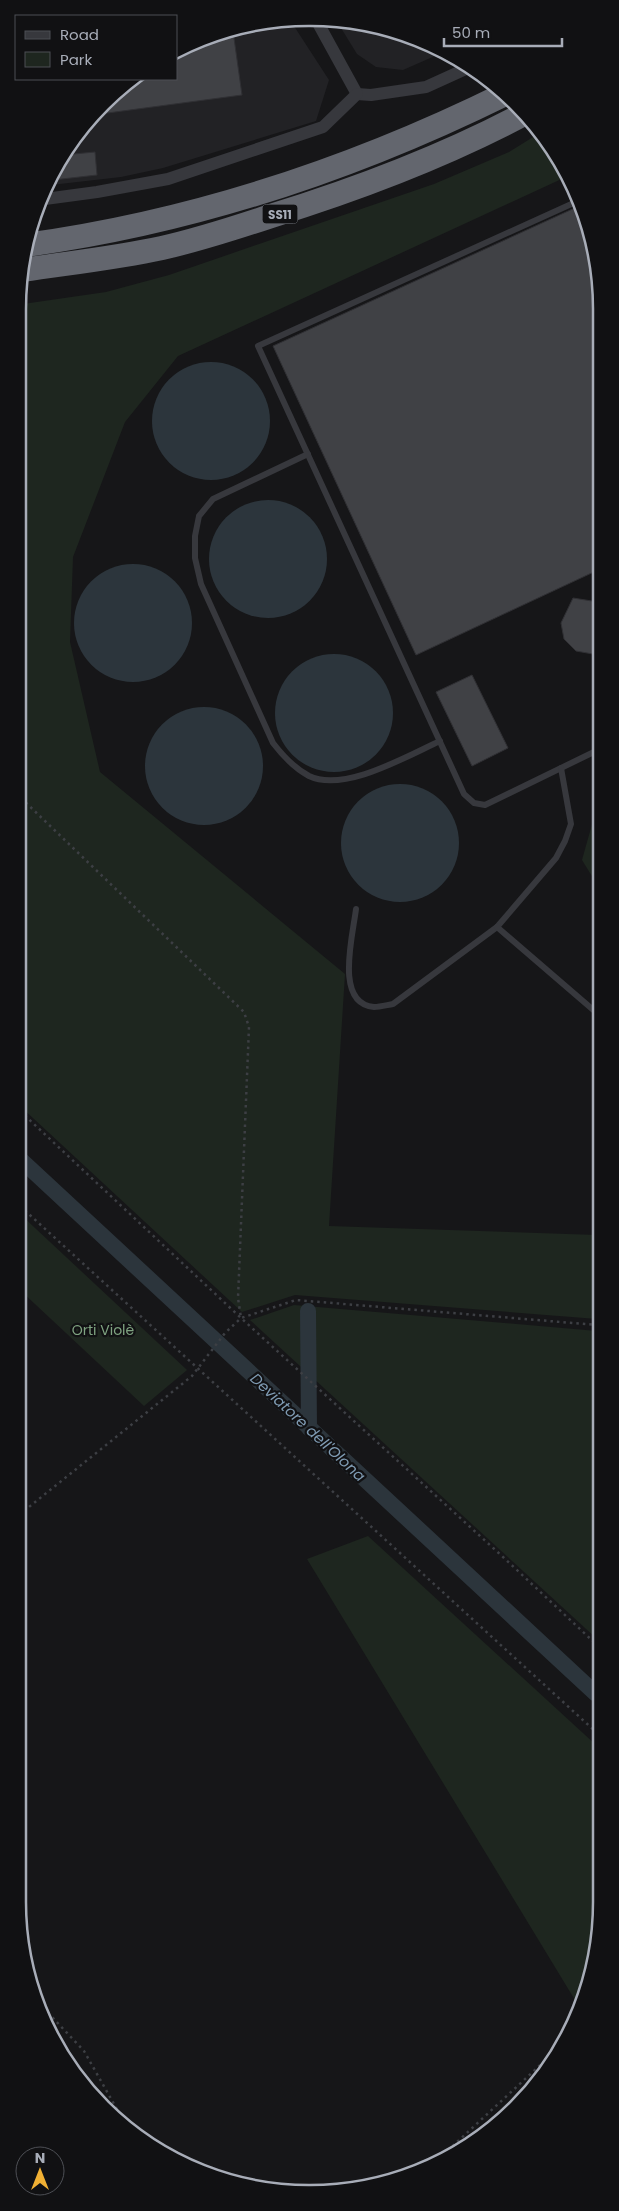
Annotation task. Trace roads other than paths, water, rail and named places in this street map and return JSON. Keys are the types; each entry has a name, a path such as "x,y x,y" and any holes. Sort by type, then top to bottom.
{"highway":[{"name":"SS11","path":"34,243 166,219 292,184 411,139 497,98"},
{"name":"SS11","path":"30,269 162,248 245,225 406,170 517,118"}],"street":[{"path":"320,27 357,94"},
{"path":"49,198 98,192 168,179 323,126 357,94 372,94 426,87 463,71"}],"lane":[{"path":"572,203 258,346 464,794 474,803 485,805 593,752"},
{"path":"308,454 213,499 199,516 195,536 195,558 201,584 273,743 289,762 311,777 339,780 364,776 440,741"},
{"path":"356,909 348,967 352,994 360,1002 374,1007 393,1004 497,927 556,858 565,841 570,824 561,768"},
{"path":"497,927 593,1010"}],"waterway":[{"name":"Deviatore dell'Olona","path":"26,1165 593,1691"},
{"path":"308,1311 309,1428"}],"park label":[{"name":"Orti Violè","path":"103,1330"}]}
